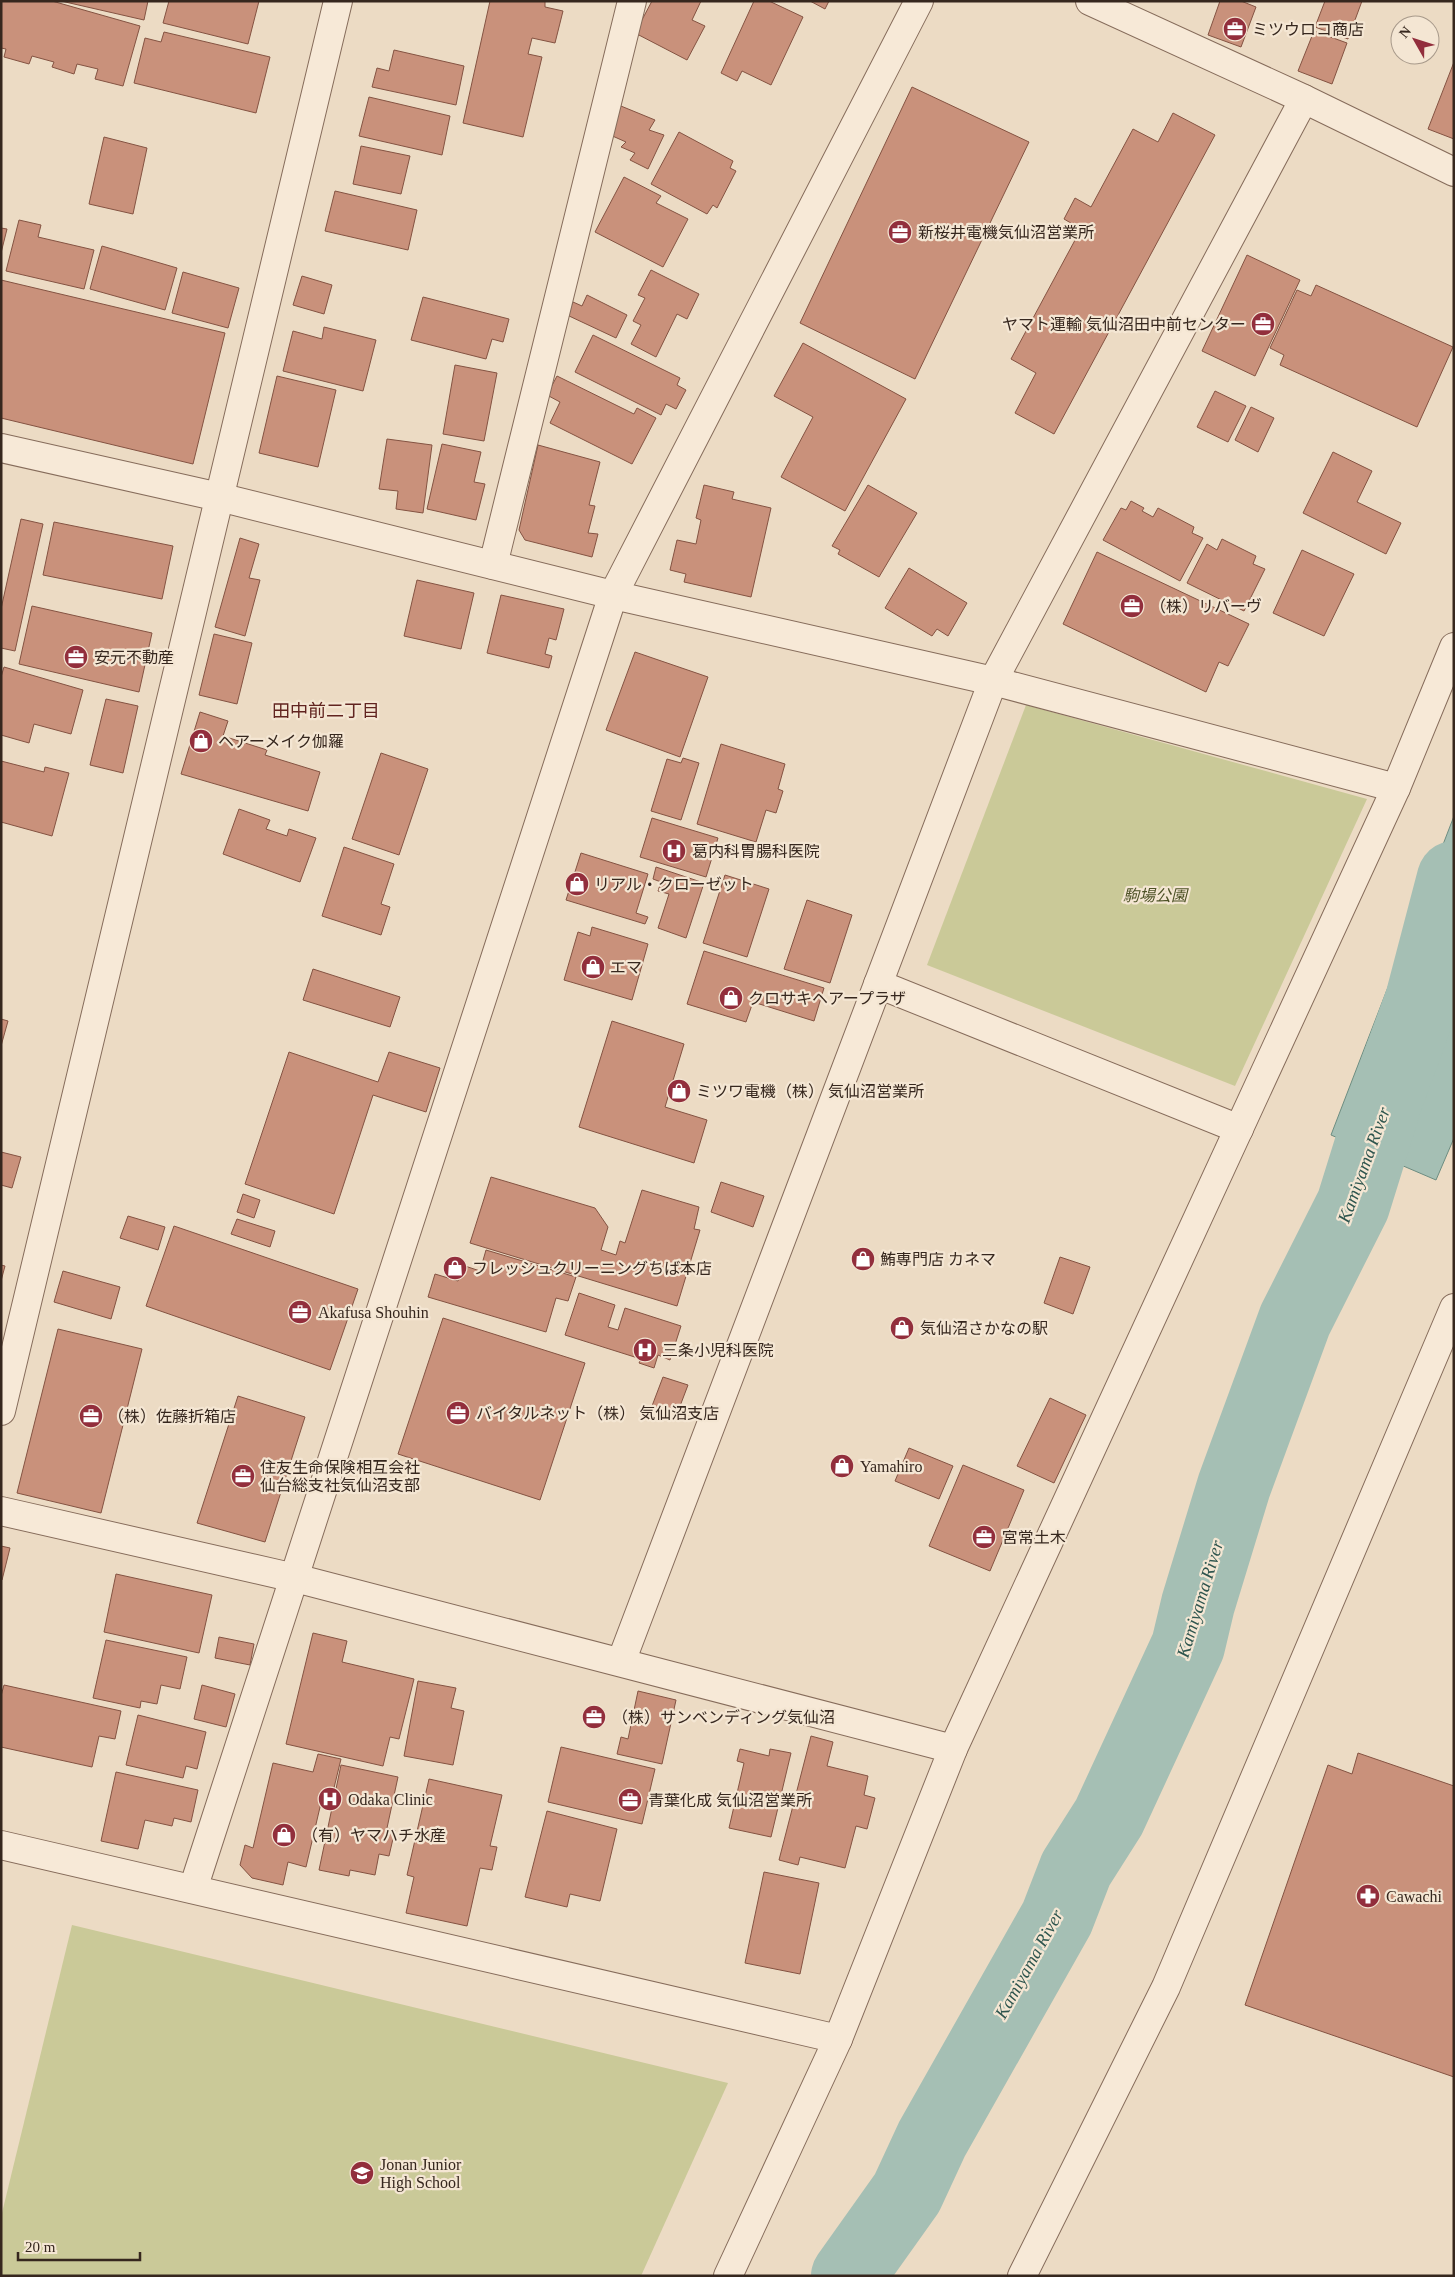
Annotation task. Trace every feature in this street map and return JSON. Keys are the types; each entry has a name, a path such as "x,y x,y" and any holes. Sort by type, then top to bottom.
{"street":[{"path":"1,1411 338,1"},
{"path":"493,565 632,1"},
{"path":"192,1889 295,1578 613,595 920,1"},
{"path":"1090,1 1304,99 1454,172"},
{"path":"621,1662 993,681 1304,99"},
{"path":"1,448 219,497 613,595 993,681 1396,788"},
{"path":"728,2276 838,2039 953,1749 1396,788 1454,647"},
{"path":"878,984 1239,1129"},
{"path":"1022,2276 1166,1987 1454,1308"},
{"path":"1,1511 295,1578 953,1749"},
{"path":"1,1845 838,2039"}],"green space":[{"name":"駒場公園","path":"1026,705 1367,799 1235,1086 927,965"},
{"name":"Jonan Junior High School","path":"72,1925 728,2083 641,2276 1,2276 1,2217"}],"shaded area":[{"path":"1454,816 1454,1138 1436,1180 1331,1135"}],"building":[{"path":"1,1 52,1 140,26 123,86 95,79 98,69 77,64 74,74 52,67 54,62 32,56 29,64 4,57 6,49 1,48"},
{"path":"61,1 148,1 144,20"},
{"path":"169,1 259,1 248,44 163,23"},
{"path":"490,1 545,1 545,7 563,11 555,43 532,38 528,54 542,57 523,137 463,123"},
{"path":"652,1 701,1 692,20 705,26 687,60 635,33"},
{"path":"754,1 769,1 803,17 771,85 742,71 737,81 721,73"},
{"path":"810,1 829,1 825,9"},
{"path":"1220,1 1241,1 1256,7 1241,47 1208,35"},
{"path":"1325,1 1362,1 1348,39 1315,27"},
{"path":"1314,31 1347,43 1332,84 1298,71"},
{"path":"164,32 270,57 256,113 134,83 145,38 161,42"},
{"path":"394,50 464,66 456,105 372,87 377,68 389,71"},
{"path":"1454,62 1454,139 1428,129"},
{"path":"912,87 1029,142 915,379 800,323"},
{"path":"369,97 450,116 442,155 359,136"},
{"path":"616,104 655,120 649,130 664,135 648,169 630,160 635,153 621,147 626,142 608,134"},
{"path":"1173,113 1215,135 1054,434 1015,413 1036,373 1011,359 1081,229 1064,219 1075,198 1091,207 1133,129 1158,142"},
{"path":"679,132 733,161 730,168 736,171 717,208 713,205 707,214 651,184"},
{"path":"104,137 147,148 133,214 89,204"},
{"path":"361,146 410,156 401,194 353,184"},
{"path":"624,177 661,196 656,203 688,219 663,267 595,232"},
{"path":"335,191 417,210 408,250 325,231"},
{"path":"19,220 41,225 38,237 94,250 84,289 6,271"},
{"path":"1,228 7,229 1,253"},
{"path":"102,246 177,268 165,310 90,289"},
{"path":"1247,255 1300,280 1255,376 1202,351"},
{"path":"651,270 699,294 687,319 677,314 656,357 631,344 641,325 633,321 645,298 638,295"},
{"path":"183,272 239,288 228,328 172,313"},
{"path":"302,276 332,285 324,314 293,305"},
{"path":"1,280 225,333 193,464 1,418"},
{"path":"1316,285 1453,347 1417,427 1280,365 1284,355 1270,348 1297,290 1311,296"},
{"path":"587,295 627,315 616,338 567,315 573,302 582,306"},
{"path":"423,297 509,319 503,342 492,339 486,359 411,340"},
{"path":"324,327 376,340 363,391 283,371 293,331 322,339"},
{"path":"593,335 680,378 677,385 686,390 676,409 666,404 661,415 575,372"},
{"path":"803,343 906,399 845,511 781,477 813,417 774,396"},
{"path":"455,365 497,373 484,441 443,434"},
{"path":"277,376 336,390 318,467 259,453"},
{"path":"557,376 634,414 637,408 656,418 632,464 550,423 560,402 547,395"},
{"path":"1215,391 1246,406 1228,442 1197,427"},
{"path":"1251,407 1274,418 1258,452 1235,440"},
{"path":"387,439 432,445 423,513 396,509 398,491 379,489"},
{"path":"442,444 481,452 474,482 485,484 476,520 427,509"},
{"path":"538,445 600,462 589,505 595,506 588,533 598,534 592,557 525,540 519,530"},
{"path":"1333,452 1372,471 1357,502 1401,523 1386,554 1303,513"},
{"path":"704,485 734,492 732,499 771,508 751,597 684,582 686,574 670,570 677,540 696,544 701,520 696,518"},
{"path":"868,485 917,513 879,577 838,554 840,550 832,546"},
{"path":"1131,501 1144,508 1142,511 1153,517 1158,508 1194,527 1192,533 1203,538 1180,581 1103,540 1121,508 1126,510"},
{"path":"21,519 43,524 15,651 1,648 1,609"},
{"path":"54,522 173,546 162,599 43,575"},
{"path":"240,538 259,544 249,578 260,580 245,636 215,627"},
{"path":"1222,539 1256,556 1253,564 1265,569 1244,611 1187,583 1207,544 1217,550"},
{"path":"1302,550 1354,574 1324,636 1273,613"},
{"path":"1097,552 1249,624 1228,666 1219,662 1206,692 1063,624"},
{"path":"909,568 967,603 948,636 937,629 932,636 885,608"},
{"path":"417,580 474,593 461,649 404,636"},
{"path":"501,595 564,609 556,640 549,638 545,654 552,656 549,668 487,653"},
{"path":"32,606 152,633 139,692 19,664"},
{"path":"214,634 252,643 237,704 199,695"},
{"path":"635,652 708,677 680,757 606,730"},
{"path":"4,667 83,690 71,734 34,724 29,743 1,735 1,677"},
{"path":"106,699 138,706 123,773 90,765"},
{"path":"200,712 228,721 223,736 267,750 265,755 320,772 308,811 181,774"},
{"path":"721,744 785,764 778,789 783,791 776,813 766,810 756,842 697,824"},
{"path":"381,753 428,769 399,855 352,839"},
{"path":"683,758 699,763 681,820 651,811 667,759 681,763"},
{"path":"1,761 44,772 45,767 69,773 52,836 1,822"},
{"path":"239,809 270,820 266,829 287,836 289,829 316,838 300,882 223,854"},
{"path":"652,818 718,838 706,877 640,857"},
{"path":"344,847 394,864 381,904 390,907 381,935 322,916"},
{"path":"581,853 648,874 636,913 648,917 645,924 566,900"},
{"path":"656,867 704,883 686,938 658,928 669,894 658,891 661,882 653,879"},
{"path":"725,875 769,889 747,957 703,943"},
{"path":"807,900 852,915 830,983 784,969"},
{"path":"592,927 648,944 632,1000 564,980 578,932 590,936"},
{"path":"704,951 824,988 814,1021 753,1002 746,1022 687,1004"},
{"path":"313,969 400,997 390,1027 303,1000"},
{"path":"1,1019 8,1021 1,1046"},
{"path":"612,1021 684,1044 665,1107 707,1120 694,1163 579,1127"},
{"path":"289,1052 378,1082 389,1052 440,1068 426,1112 373,1095 334,1214 245,1184"},
{"path":"1,1152 21,1157 12,1188 1,1185"},
{"path":"491,1177 595,1208 608,1227 601,1250 616,1255 620,1241 625,1243 642,1190 699,1207 694,1229 700,1230 677,1306 470,1243"},
{"path":"721,1182 764,1196 753,1227 711,1212"},
{"path":"243,1194 260,1200 254,1218 237,1212"},
{"path":"128,1216 165,1227 158,1250 120,1238"},
{"path":"237,1219 275,1231 270,1247 231,1234"},
{"path":"174,1226 358,1289 330,1370 146,1306"},
{"path":"486,1250 576,1277 568,1301 556,1298 546,1332 428,1297 435,1274 458,1281 462,1265 480,1271"},
{"path":"1060,1257 1090,1267 1073,1314 1044,1303"},
{"path":"1,1265 5,1266 1,1281"},
{"path":"63,1271 120,1287 111,1319 54,1302"},
{"path":"579,1293 615,1305 608,1327 618,1330 625,1308 681,1326 670,1360 658,1355 654,1368 639,1363 641,1359 565,1335"},
{"path":"443,1318 585,1363 540,1500 398,1454"},
{"path":"58,1329 142,1349 101,1513 17,1493"},
{"path":"663,1377 688,1385 677,1414 652,1406"},
{"path":"238,1396 305,1417 265,1542 197,1523"},
{"path":"1050,1398 1086,1415 1054,1483 1017,1466"},
{"path":"909,1448 953,1466 939,1499 895,1481"},
{"path":"963,1465 1024,1490 990,1571 929,1546"},
{"path":"1,1546 10,1548 2,1580 1,1580"},
{"path":"116,1574 212,1595 199,1653 104,1632"},
{"path":"313,1633 347,1641 342,1662 414,1679 399,1739 390,1737 383,1766 286,1744"},
{"path":"219,1637 254,1644 250,1665 215,1658"},
{"path":"106,1640 187,1657 180,1689 161,1685 157,1704 141,1701 140,1708 93,1698"},
{"path":"418,1681 456,1688 451,1708 464,1711 453,1765 404,1756"},
{"path":"4,1685 121,1711 115,1739 99,1736 92,1767 1,1747 1,1696"},
{"path":"202,1685 235,1694 226,1727 194,1719"},
{"path":"638,1691 676,1700 662,1764 617,1754 621,1737 628,1739"},
{"path":"138,1715 206,1732 197,1769 186,1766 183,1778 126,1765"},
{"path":"811,1736 833,1742 827,1766 868,1776 864,1795 875,1798 867,1829 856,1826 845,1868 800,1857 798,1865 779,1860"},
{"path":"561,1747 655,1769 642,1824 548,1802"},
{"path":"740,1749 769,1756 770,1749 791,1753 771,1837 729,1828 744,1763 737,1761"},
{"name":"Cawachi","path":"1358,1753 1454,1786 1454,2077 1245,2005 1328,1765 1352,1774"},
{"path":"318,1754 341,1759 333,1792 324,1790 306,1867 288,1862 283,1885 252,1878 240,1865 245,1845 253,1848 273,1763 313,1772"},
{"path":"341,1765 398,1777 387,1828 395,1830 389,1856 379,1854 375,1875 350,1870 349,1876 319,1870"},
{"path":"116,1772 198,1790 191,1822 174,1818 172,1826 145,1820 138,1849 101,1841"},
{"path":"429,1779 502,1795 490,1846 497,1847 492,1870 480,1868 467,1926 406,1913 414,1877 407,1875"},
{"path":"547,1811 617,1829 600,1901 570,1894 567,1907 525,1897"},
{"path":"764,1872 819,1883 800,1974 745,1963"}],"waterway":[{"name":"Kamiyama River","path":"848,2276 907,2193 932,2139 1057,1918 1076,1869 1109,1817 1188,1646 1198,1604 1234,1486 1295,1320 1353,1205 1386,1099 1422,1000 1454,878"}],"place":[{"name":"ミツウロコ商店","path":"1235,29"},
{"name":"新桜井電機気仙沼営業所","path":"900,232"},
{"name":"ヤマト運輸 気仙沼田中前センター","path":"1263,324"},
{"name":"（株）リバーヴ","path":"1132,606"},
{"name":"安元不動産","path":"76,657"},
{"name":"ヘアーメイク伽羅","path":"201,741"},
{"name":"葛内科胃腸科医院","path":"674,851"},
{"name":"リアル・クローゼット","path":"577,884"},
{"name":"エマ","path":"593,967"},
{"name":"クロサキヘアープラザ","path":"731,998"},
{"name":"ミツワ電機（株） 気仙沼営業所","path":"679,1091"},
{"name":"鮪専門店 カネマ","path":"863,1259"},
{"name":"フレッシュクリーニングちば本店","path":"455,1268"},
{"name":"Akafusa Shouhin","path":"300,1312"},
{"name":"気仙沼さかなの駅","path":"902,1328"},
{"name":"三条小児科医院","path":"645,1350"},
{"name":"バイタルネット（株） 気仙沼支店","path":"458,1413"},
{"name":"（株）佐藤折箱店","path":"91,1416"},
{"name":"Yamahiro","path":"842,1466"},
{"name":"住友生命保険相互会社 仙台総支社気仙沼支部","path":"243,1476"},
{"name":"宮常土木","path":"984,1537"},
{"name":"（株）サンベンディング気仙沼","path":"594,1717"},
{"name":"Odaka Clinic","path":"330,1799"},
{"name":"青葉化成 気仙沼営業所","path":"630,1800"},
{"name":"（有）ヤマハチ水産","path":"284,1835"},
{"name":"Cawachi","path":"1368,1896"},
{"name":"Jonan Junior High School","path":"362,2173"}],"district":[{"name":"田中前二丁目","path":"326,711"}]}
